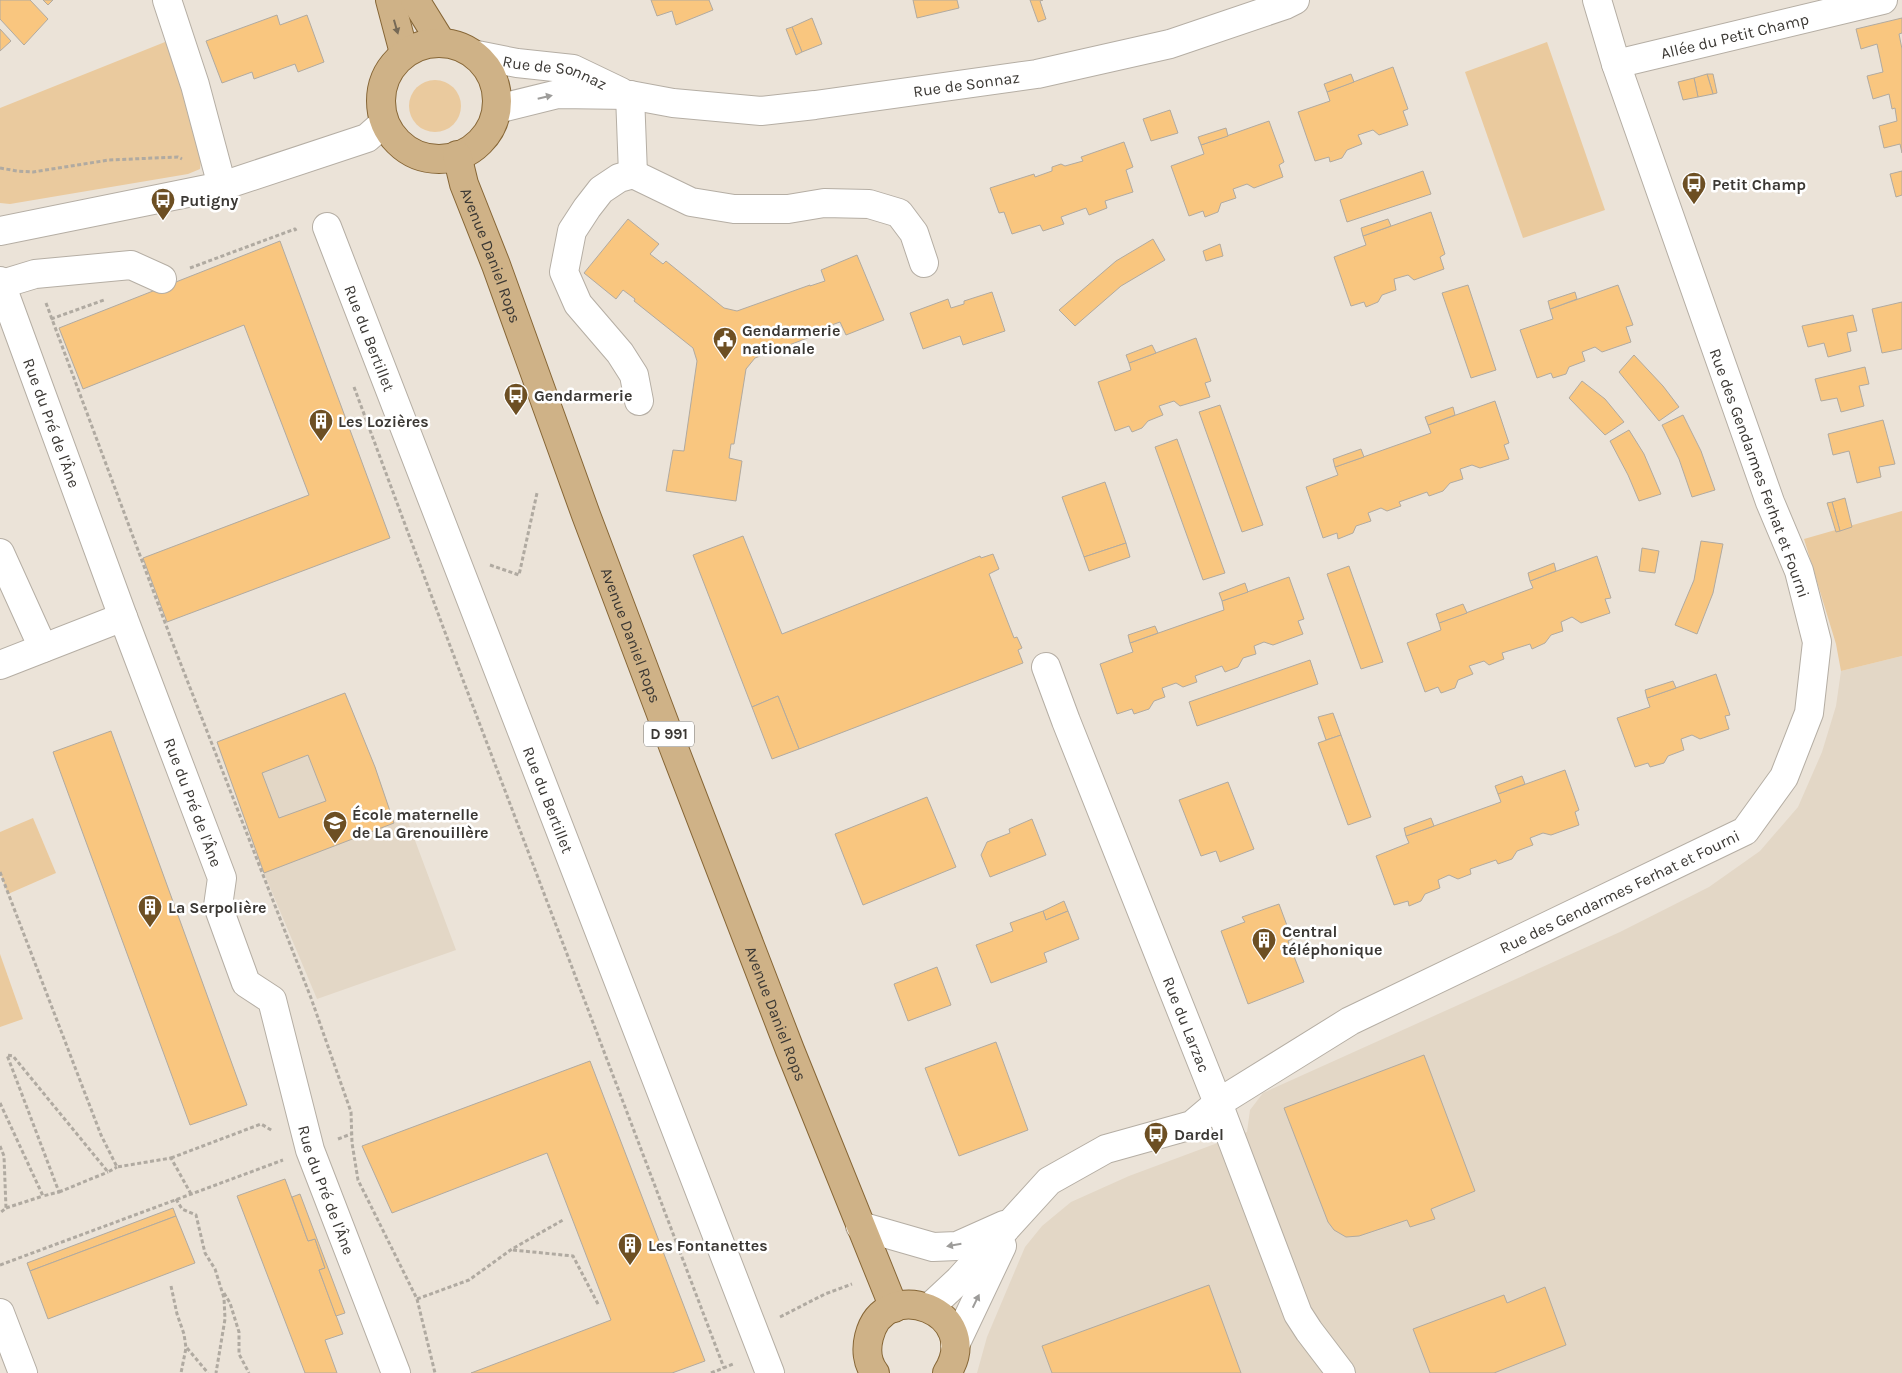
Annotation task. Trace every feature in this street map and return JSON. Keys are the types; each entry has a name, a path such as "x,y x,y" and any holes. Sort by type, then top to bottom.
{"main road":[{"path":"390,0 404,53"},
{"path":"415,0 441,42"},
{"path":"441,42 459,45 477,56 490,71 497,89 497,109 492,127 480,142 465,153 446,159 428,158 410,151 395,139 384,123 380,104 383,83 390,68 404,53 422,44 441,42"},
{"name":"Avenue Daniel Rops","path":"457,156 464,184 589,524 783,1032 894,1308"},
{"path":"870,1372 867,1344 870,1332 876,1321 894,1308 911,1304 929,1308 947,1323 953,1334 955,1345 954,1359 948,1373"}],"street":[{"path":"167,0 195,85 222,186"},
{"name":"Rue de Sonnaz","path":"497,109 558,94 630,95 673,103 761,111 815,105 1037,74 1170,44 1285,6 1295,0"},
{"name":"Rue des Gendarmes Ferhat et Fourni","path":"929,1308 959,1280 1049,1181 1106,1149 1192,1126 1218,1103 1350,1021 1745,831 1784,778 1809,713 1817,642 1799,571 1770,502 1616,64 1597,0"},
{"name":"Allée du Petit Champ","path":"1616,64 1884,0"},
{"name":"Rue de Sonnaz","path":"477,56 517,63 573,69 630,95"},
{"path":"630,95 633,174"},
{"path":"0,231 222,186 367,138 384,123"},
{"path":"639,401 634,375 620,353 578,304 564,272 572,231 601,190 619,178 633,174 691,202 734,209 788,209 824,203 868,204 899,213 914,233 924,263"},
{"name":"Rue du Bertillet","path":"327,227 770,1373"},
{"path":"1,283 35,274 130,265 162,279"},
{"name":"Rue du Pré de l'Âne","path":"1,283 123,617 222,878 218,906 246,983 272,1000 310,1150 396,1373"},
{"path":"0,553 44,648"},
{"path":"0,665 123,617"},
{"name":"Rue du Larzac","path":"1046,667 1069,730 1218,1103 1298,1314 1308,1331 1341,1373"},
{"path":"860,1226 933,1247 957,1246 1015,1220"},
{"name":"Rue des Gendarmes Ferhat et Fourni","path":"955,1345 1015,1220"},
{"path":"0,1313 23,1373"}],"path":[{"path":"0,168 17,172 33,172 109,160 178,156 222,186"},
{"path":"162,279 295,230 299,239"},
{"path":"35,274 170,635 310,998 350,1112 351,1134 358,1180 417,1300 435,1373"},
{"path":"51,319 106,299"},
{"path":"352,382 452,653 724,1368"},
{"path":"486,564 519,575 537,493"},
{"path":"0,872 101,1135 117,1167"},
{"path":"59,1192 7,1055 13,1056 108,1172"},
{"path":"0,1104 44,1196"},
{"path":"0,1213 6,1208 59,1192 117,1167 171,1158 261,1124 310,1150"},
{"path":"0,1265 351,1134"},
{"path":"0,1146 4,1156 6,1208"},
{"path":"171,1158 191,1194"},
{"path":"176,1199 182,1209 196,1215 205,1253 215,1269 230,1303 239,1332 239,1354 249,1373"},
{"path":"417,1300 468,1280 512,1250 563,1220"},
{"path":"512,1250 573,1256 599,1306"},
{"path":"753,1330 825,1294 880,1273"},
{"path":"171,1286 186,1348 181,1373"},
{"path":"216,1373 225,1319 222,1288"},
{"path":"186,1348 208,1373"}],"shaded area":[{"path":"170,40 201,160 200,169 188,174 10,204 0,203 0,108"},
{"path":"1547,42 1605,210 1523,238 1465,72"},
{"path":"435,80 445,82 453,88 459,96 461,106 459,116 453,124 445,130 435,132 425,130 417,124 411,116 409,106 411,96 417,88 425,82"},
{"path":"1902,511 1902,656 1841,671 1836,644 1804,539"},
{"path":"1902,656 1902,1373 977,1373 987,1337 1025,1247 1042,1226 1071,1202 1129,1176 1247,1132 1250,1110 1263,1093 1620,932 1709,887 1760,851 1798,807 1822,752 1836,706 1841,671"},
{"name":"École maternelle de La Grenouillère","path":"345,693 375,767 394,823 407,819 456,950 317,999 264,873 217,742"},
{"path":"33,818 56,873 8,894 0,872 0,832"},
{"path":"0,954 23,1019 0,1027"}],"building":[{"path":"0,0 30,0 48,19 24,45 0,19"},
{"path":"43,0 53,0 48,5"},
{"path":"651,0 709,0 713,10 676,25 672,11 657,16"},
{"path":"913,0 957,0 959,8 917,18"},
{"path":"1030,0 1043,0 1040,1 1046,19 1038,22"},
{"path":"277,15 280,25 307,15 324,62 298,72 295,64 254,79 252,72 222,83 206,41"},
{"path":"812,18 822,44 802,52 792,27"},
{"path":"1902,18 1902,33 1899,34 1902,49 1902,153 1900,144 1884,148 1879,126 1897,121 1895,108 1892,109 1889,94 1873,99 1867,76 1883,72 1877,44 1861,49 1856,29"},
{"path":"792,27 802,52 796,55 786,29"},
{"path":"0,29 11,41 0,51"},
{"path":"1393,67 1408,109 1403,111 1408,125 1379,135 1373,130 1358,135 1362,144 1347,150 1342,158 1330,162 1329,157 1315,161 1298,112 1330,101 1327,92"},
{"path":"1351,74 1354,82 1327,92 1324,84"},
{"path":"1707,74 1713,74 1717,93 1713,94"},
{"path":"1707,74 1713,94 1698,97 1694,78"},
{"path":"1694,78 1698,97 1683,100 1678,82"},
{"path":"1170,110 1178,133 1151,141 1143,119"},
{"path":"1269,121 1284,162 1279,165 1283,177 1254,188 1247,184 1233,189 1236,198 1221,203 1218,212 1205,217 1203,211 1189,216 1171,166 1204,154 1201,145"},
{"path":"1226,128 1228,136 1201,145 1198,137"},
{"path":"1124,142 1133,167 1126,170 1133,192 1105,201 1107,208 1089,215 1086,208 1061,217 1064,224 1043,231 1040,225 1012,234 1004,212 999,213 990,188 1034,174 1035,177 1052,171 1052,167 1061,164 1065,166 1083,161 1081,157"},
{"path":"1423,171 1431,194 1347,222 1340,200"},
{"path":"1902,171 1902,195 1896,197 1890,174"},
{"path":"1431,212 1445,254 1440,257 1444,269 1414,280 1408,275 1394,279 1396,290 1382,295 1378,302 1366,307 1364,302 1351,306 1334,257 1366,245 1363,236"},
{"name":"Gendarmerie nationale","path":"628,219 659,244 650,254 663,264 666,261 724,308 737,311 825,281 821,270 857,255 884,320 846,335 840,322 826,327 826,331 755,358 746,369 734,444 731,444 729,458 742,461 736,501 666,491 673,450 684,451 697,361 693,348 623,290 616,299 584,273"},
{"path":"1388,219 1391,226 1363,236 1361,228"},
{"path":"1153,239 1165,260 1121,286 1075,326 1059,310 1116,261"},
{"name":"Les Lozières","path":"280,241 390,538 167,622 143,558 309,495 244,325 83,389 59,328"},
{"path":"1220,244 1223,256 1206,261 1203,251"},
{"path":"1468,285 1496,370 1471,378 1442,293"},
{"path":"1618,285 1633,325 1626,327 1631,342 1602,352 1595,347 1582,352 1585,361 1569,367 1566,374 1553,378 1551,373 1537,378 1520,330 1553,319 1550,309"},
{"path":"992,292 1005,331 963,345 960,336 923,349 910,313 948,299 951,308 964,304 964,301"},
{"path":"1575,292 1577,299 1550,309 1548,301"},
{"path":"1902,302 1902,349 1882,353 1872,309"},
{"path":"1853,315 1857,331 1847,333 1851,351 1828,357 1824,343 1808,347 1802,326"},
{"path":"1196,338 1211,381 1205,383 1210,397 1180,406 1174,401 1159,406 1163,415 1148,421 1142,428 1132,432 1129,426 1115,431 1098,382 1131,370 1129,363"},
{"path":"1152,345 1156,353 1129,363 1126,355"},
{"path":"1634,355 1663,386 1679,407 1659,421 1619,372"},
{"path":"1865,367 1869,384 1859,386 1864,406 1841,412 1837,398 1821,401 1815,379"},
{"path":"1582,381 1605,399 1624,422 1605,435 1569,398"},
{"path":"1495,401 1509,443 1504,445 1509,459 1480,468 1472,465 1460,469 1463,479 1450,483 1443,491 1429,496 1427,492 1399,502 1401,506 1387,511 1381,508 1368,513 1371,521 1356,526 1353,533 1338,539 1337,533 1323,538 1306,487 1338,475 1335,467 1431,433 1428,425"},
{"path":"1220,405 1263,525 1242,532 1199,412"},
{"path":"1453,407 1455,415 1428,425 1425,417"},
{"path":"1683,415 1701,451 1715,490 1692,497 1679,459 1662,425"},
{"path":"1883,420 1895,464 1879,467 1881,477 1857,483 1849,451 1833,455 1828,434"},
{"path":"1629,430 1644,454 1661,494 1639,501 1610,441"},
{"path":"1177,439 1225,573 1203,580 1155,447"},
{"path":"1361,449 1364,457 1335,467 1333,459"},
{"path":"1105,482 1126,543 1084,557 1062,497"},
{"path":"1845,498 1852,527 1840,531 1832,502"},
{"path":"1832,502 1840,531 1836,532 1827,503"},
{"path":"743,536 782,634 980,556 981,558 993,554 999,569 989,574 1014,638 1017,637 1022,648 1018,650 1023,663 799,749 778,696 752,707 693,555"},
{"path":"1701,541 1723,544 1713,593 1697,634 1675,625 1694,580"},
{"path":"1126,543 1130,557 1089,571 1084,557"},
{"path":"1642,548 1659,551 1655,573 1639,571"},
{"path":"1597,556 1611,598 1605,599 1610,613 1581,623 1572,617 1561,622 1563,631 1551,635 1545,643 1532,649 1530,644 1502,653 1504,659 1489,665 1484,661 1469,666 1473,674 1458,680 1455,688 1441,693 1438,687 1425,692 1407,643 1441,630 1439,623 1533,588 1530,581"},
{"path":"1554,563 1556,571 1530,581 1528,573"},
{"path":"1349,566 1383,662 1361,669 1327,574"},
{"path":"1289,577 1304,619 1298,621 1303,634 1273,645 1264,642 1254,646 1256,654 1243,658 1238,667 1225,672 1222,666 1195,676 1197,682 1183,687 1176,683 1162,688 1165,697 1154,701 1149,709 1134,714 1132,709 1117,714 1100,664 1133,652 1130,643 1224,610 1222,601"},
{"path":"1245,583 1248,592 1222,601 1219,593"},
{"path":"1463,604 1467,613 1439,623 1436,614"},
{"path":"1155,626 1158,633 1130,643 1128,635"},
{"path":"1310,660 1318,684 1197,726 1189,702"},
{"path":"1716,674 1730,715 1725,716 1729,729 1700,739 1692,735 1681,739 1684,750 1668,756 1664,763 1650,767 1648,763 1635,767 1617,718 1650,707 1647,698"},
{"path":"1673,681 1676,688 1647,698 1645,690"},
{"path":"345,693 375,767 394,823 264,873 217,742","holes":["308,755 326,801 279,818 262,773"]},
{"path":"778,696 799,749 772,759 752,707"},
{"path":"1333,713 1341,735 1326,740 1318,717"},
{"name":"La Serpolière","path":"111,731 247,1105 190,1125 53,752"},
{"path":"1341,735 1371,817 1348,825 1318,743"},
{"path":"1565,770 1579,810 1575,812 1579,825 1551,835 1543,833 1530,838 1533,845 1517,851 1512,859 1498,864 1496,860 1470,869 1471,874 1458,879 1449,875 1438,880 1440,888 1425,894 1421,901 1409,906 1408,901 1394,905 1376,856 1409,843 1406,836 1501,802 1498,794"},
{"path":"1522,776 1525,784 1498,794 1495,786"},
{"path":"1228,782 1254,849 1220,862 1216,851 1201,856 1179,800"},
{"path":"927,797 956,867 863,905 835,834"},
{"path":"1431,818 1434,826 1406,836 1404,828"},
{"path":"1032,819 1046,855 990,877 981,855 987,842 1010,833 1009,829"},
{"path":"1064,901 1068,911 1046,920 1043,911"},
{"name":"Central téléphonique","path":"1279,904 1292,939 1288,941 1304,982 1248,1004 1221,931 1245,922 1242,917"},
{"path":"1043,911 1046,920 1068,911 1079,939 1044,953 1047,962 991,983 976,945 1013,931 1010,923"},
{"path":"937,967 951,1005 908,1021 894,984"},
{"path":"996,1042 1028,1130 959,1156 925,1068"},
{"path":"1424,1055 1475,1191 1431,1209 1435,1219 1410,1227 1407,1220 1359,1236 1346,1237 1334,1230 1328,1222 1284,1108"},
{"name":"Les Fontanettes","path":"590,1061 705,1361 672,1373 471,1373 611,1320 547,1153 392,1213 362,1146"},
{"path":"285,1179 308,1241 315,1239 325,1268 319,1270 343,1334 325,1340 337,1373 305,1373 237,1196"},
{"path":"300,1194 345,1313 336,1316 319,1270 325,1268 315,1239 308,1241 292,1197"},
{"path":"173,1208 176,1216 30,1271 27,1263"},
{"path":"176,1216 195,1263 48,1319 30,1271"},
{"path":"1209,1285 1241,1373 1052,1373 1042,1346"},
{"path":"1545,1287 1566,1345 1494,1373 1430,1373 1413,1329 1504,1295 1507,1303"}],"place":[{"name":"Petit Champ","path":"1694,205"},
{"name":"Putigny","path":"163,221"},
{"name":"Gendarmerie nationale","path":"725,360"},
{"name":"Gendarmerie","path":"516,416"},
{"name":"Les Lozières","path":"321,442"},
{"name":"École maternelle de La Grenouillère","path":"335,844"},
{"name":"La Serpolière","path":"150,928"},
{"name":"Central téléphonique","path":"1264,961"},
{"name":"Dardel","path":"1156,1155"},
{"name":"Les Fontanettes","path":"630,1266"}]}
